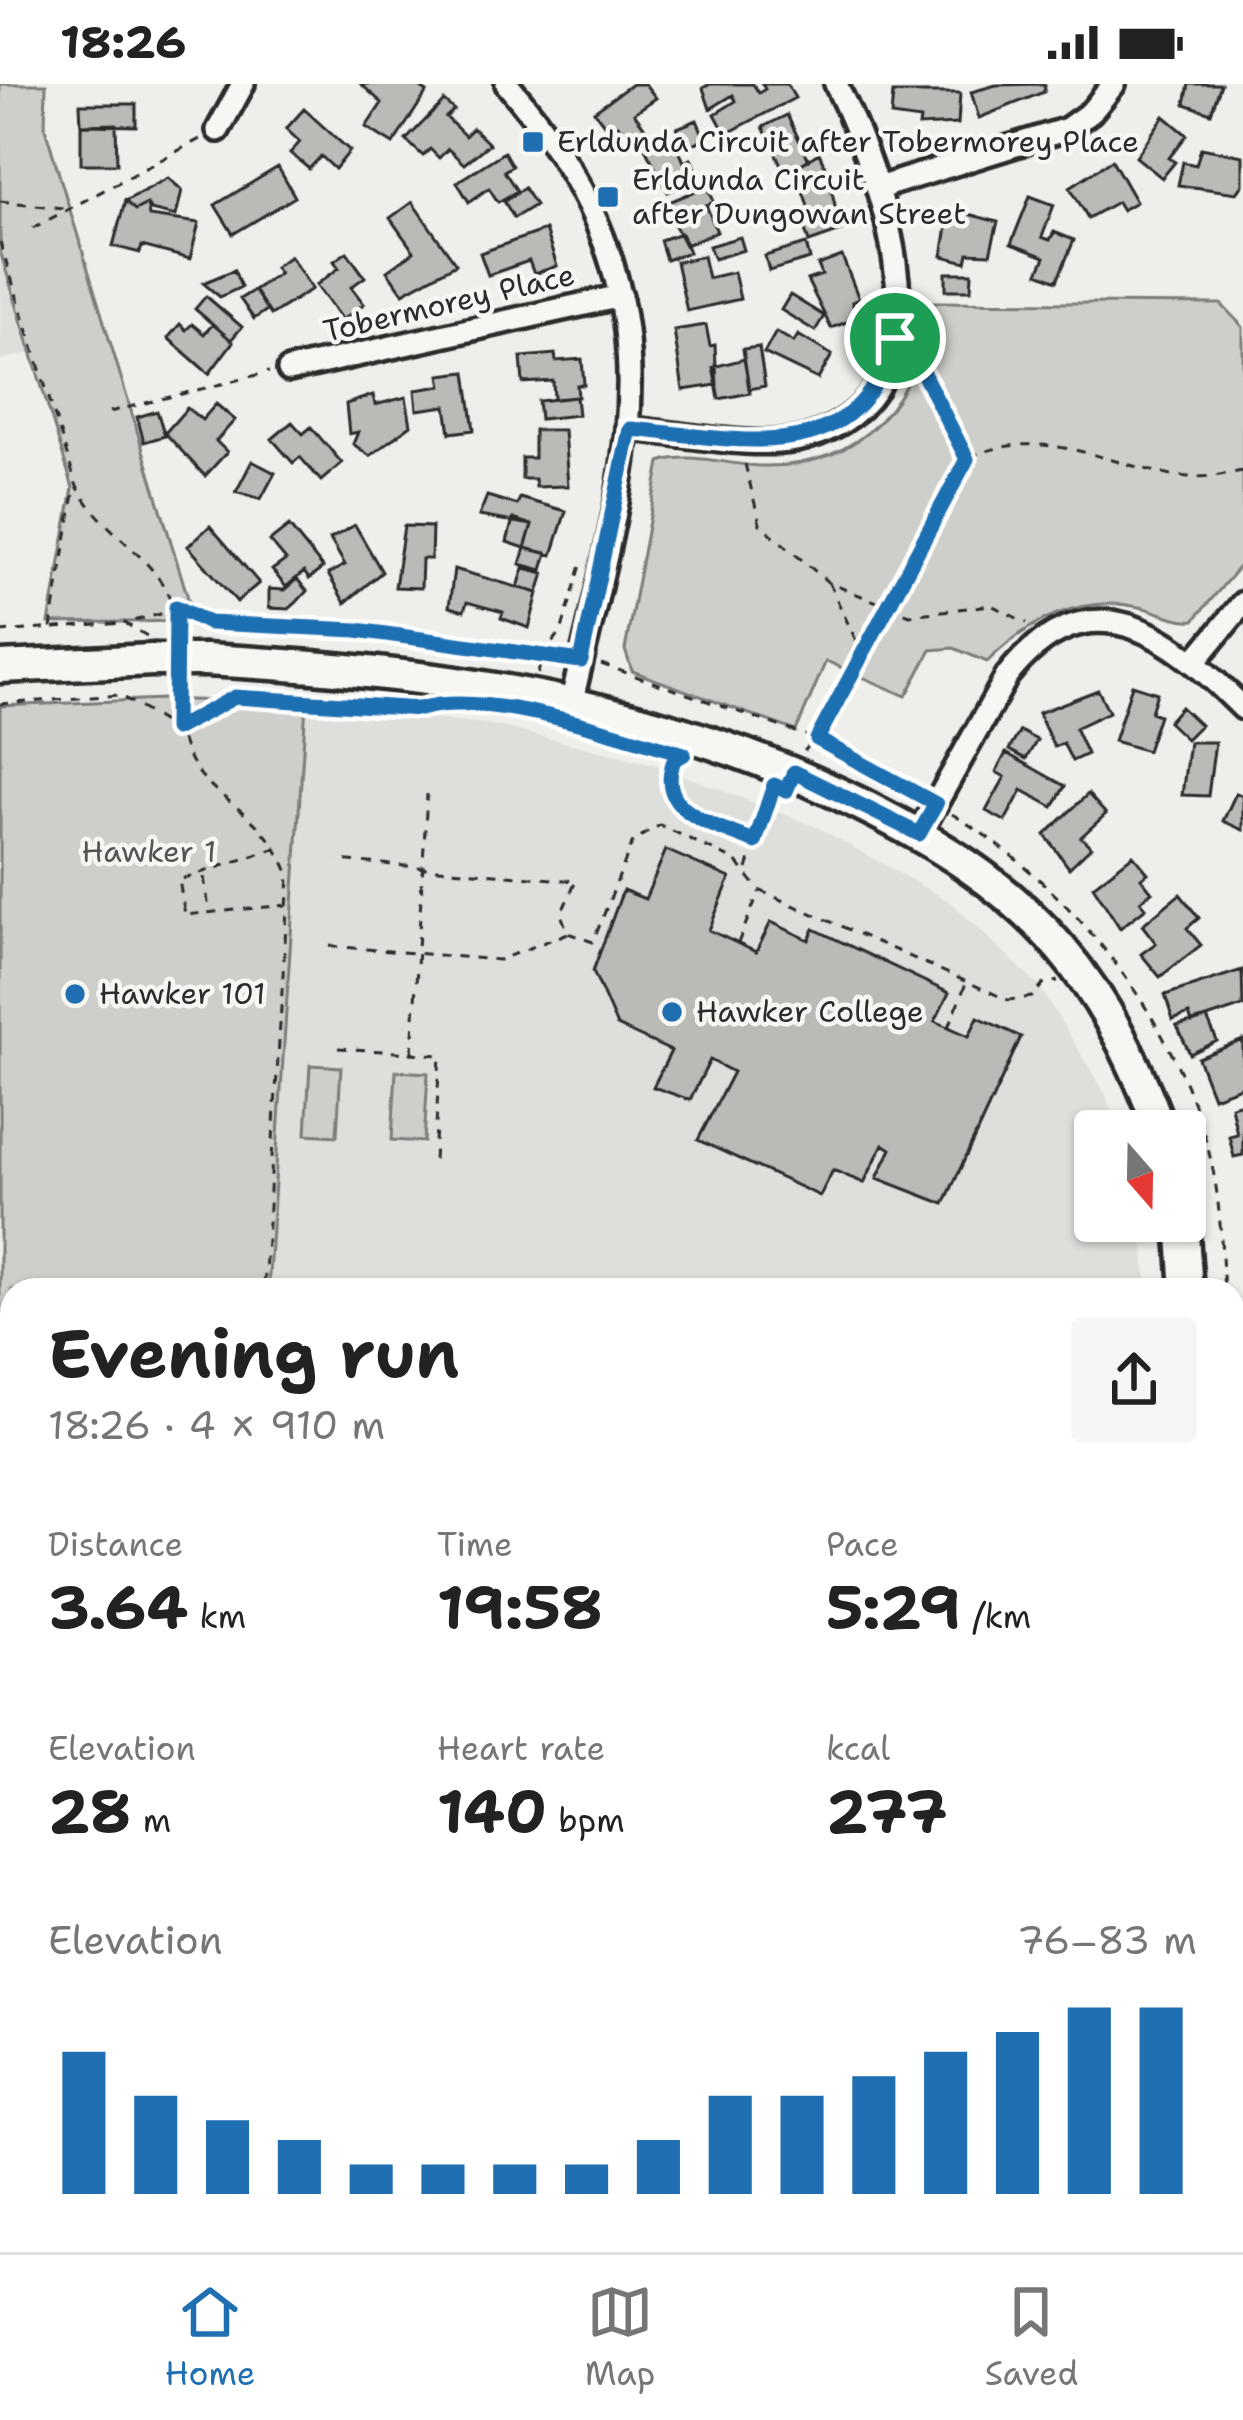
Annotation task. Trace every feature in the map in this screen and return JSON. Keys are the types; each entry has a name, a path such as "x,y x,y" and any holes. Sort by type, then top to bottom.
{"street":[{"path":"218,130 243,84"},
{"path":"507,84 570,167 595,217 621,296 629,346 630,429 572,700"},
{"path":"630,429 791,440 836,425 872,392 895,338 900,291 878,188 836,84"},
{"path":"878,188 1067,129 1091,112 1114,84"},
{"name":"Tobermorey Place","path":"289,370 621,296"},
{"path":"1195,661 1243,603"},
{"path":"919,834 1007,676 1047,636 1086,623 1128,624 1156,634 1195,661 1243,708"},
{"path":"0,667 153,650 204,651 411,674 572,700 671,727 794,772 969,864 1059,946 1113,1023 1152,1110"},
{"path":"1183,1242 1185,1278"}],"path":[{"path":"33,227 218,130"},
{"path":"0,200 73,209"},
{"path":"0,242 76,484 88,509 165,581 176,608 178,640"},
{"path":"895,338 907,342 967,459"},
{"path":"110,412 289,370"},
{"path":"744,439 746,479 760,524 830,583 910,615 991,604 1047,636"},
{"path":"746,873 774,785 786,791 817,739 967,459 1001,444 1039,442 1179,476 1243,471"},
{"path":"51,628 76,484"},
{"path":"533,692 542,655 561,632 583,560"},
{"path":"830,583 861,652"},
{"path":"0,632 125,623 176,608"},
{"path":"176,608 190,618 220,624 357,630 581,661 715,699 817,739 998,842 1095,935 1144,1003 1211,1159 1224,1278"},
{"path":"125,623 153,650"},
{"path":"204,651 220,624"},
{"path":"175,729 176,685"},
{"path":"0,704 120,695 175,729 210,789 266,830 279,847 289,875 289,905 265,1278"},
{"path":"175,729 235,697 420,709 433,705"},
{"path":"672,751 684,754 674,760 669,773 669,795 682,810 755,842"},
{"path":"412,1053 428,794"},
{"path":"330,946 499,960 568,933 593,942 633,841 660,825 736,861 759,890 1008,1000 1032,997 1043,984 1059,981"},
{"path":"279,847 179,880 185,915 289,905"},
{"path":"337,860 575,881 561,914 568,933"},
{"path":"204,875 210,911"},
{"path":"738,944 759,890"},
{"path":"1046,967 1069,992"},
{"path":"949,1027 966,982"},
{"path":"338,1048 440,1055 434,1161"}],"shaded area":[{"path":"0,251 31,353 0,360"},
{"name":"Hawker College","path":"306,704 493,725 654,764 817,827 952,903 1039,986 1105,1093 1111,1110 1074,1110 1074,1242 1144,1242 1146,1278 269,1278"}],"green space":[{"path":"0,84 46,84 45,128 195,621 49,623 73,488 0,251"},
{"path":"928,302 1221,304 1243,327 1243,562 1194,620 1117,604 1076,608 1038,623 987,662 954,648 931,650 906,696 826,661 796,731 632,671 625,650 660,462 684,458 762,466 798,463 830,455 858,440 899,396 923,336"},
{"name":"Hawker 1","path":"163,699 306,704 269,1278 0,1278 0,706"},
{"path":"310,1065 341,1067 337,1136 306,1134"},
{"path":"396,1071 428,1073 424,1142 392,1140"}],"building":[{"path":"361,84 415,84 427,92 393,144 366,127 382,103"},
{"path":"632,84 645,84 656,98 634,113 646,129 629,141 618,125 609,131 594,111"},
{"path":"753,84 759,93 765,89 762,84 787,84 795,98 726,134 715,114 736,101 733,95 710,109 703,88"},
{"path":"1189,84 1221,84 1211,113 1185,104"},
{"path":"996,85 1045,85 1044,92 979,118 971,92"},
{"path":"893,93 960,93 958,124 919,126 920,120 891,116"},
{"path":"444,101 454,110 446,117 465,136 473,128 489,144 464,164 448,149 439,158 430,149 423,156 406,140"},
{"path":"80,104 136,104 136,126 81,125"},
{"path":"304,109 350,151 335,169 321,156 309,169 290,153 300,142 286,129"},
{"path":"787,115 809,160 784,171 763,127"},
{"path":"1164,116 1187,135 1169,158 1175,162 1162,178 1136,157"},
{"path":"697,120 705,139 685,147 677,128"},
{"path":"116,124 117,164 81,164 81,125"},
{"path":"673,136 684,162 691,159 700,178 668,192 645,148"},
{"path":"1201,148 1243,156 1243,185 1237,193 1178,185 1183,162 1196,165"},
{"path":"504,152 512,166 504,171 517,191 498,202 489,188 469,202 457,182"},
{"path":"819,153 826,168 798,180 793,169"},
{"path":"1112,160 1136,202 1122,210 1117,202 1088,218 1070,187"},
{"path":"278,167 295,197 233,234 215,205"},
{"path":"168,178 182,190 176,216 150,210 147,204 135,210 125,201"},
{"path":"829,179 841,231 809,242 802,221 812,218 802,188"},
{"path":"708,186 714,202 706,205 717,232 685,245 664,204"},
{"path":"524,188 535,205 514,218 504,201"},
{"path":"1030,196 1054,205 1042,237 1050,240 1054,232 1074,240 1057,281 1038,273 1045,257 1011,244"},
{"path":"125,201 135,210 147,204 149,216 199,223 190,259 142,246 140,253 113,246"},
{"path":"412,202 456,264 403,293 387,271 414,252 390,218"},
{"path":"950,209 998,222 990,254 968,253 966,262 942,256"},
{"path":"545,230 557,266 534,274 529,261 488,275 480,253"},
{"path":"681,233 689,252 666,260 660,240"},
{"path":"740,237 744,250 714,259 709,246"},
{"path":"806,244 810,259 769,271 765,256"},
{"path":"347,252 365,277 351,287 364,304 342,320 316,285 339,268 334,261"},
{"path":"290,256 312,289 271,315 254,290 279,273 275,267"},
{"path":"703,256 708,278 734,272 740,299 687,311 676,262"},
{"path":"842,256 859,299 852,302 858,318 831,328 807,280 822,275 818,265"},
{"path":"234,270 241,287 220,297 203,283"},
{"path":"946,273 972,273 971,290 946,290"},
{"path":"254,290 267,310 254,319 240,299"},
{"path":"790,295 824,316 815,331 781,310"},
{"path":"206,296 242,327 231,340 195,309"},
{"path":"180,324 186,330 192,324 204,334 213,324 233,342 209,374 168,338"},
{"path":"706,325 710,346 715,345 717,385 683,390 674,330"},
{"path":"776,332 794,342 798,335 832,355 818,379 764,353"},
{"path":"759,347 765,386 749,389 743,349"},
{"path":"555,354 556,361 582,359 584,385 577,385 578,397 554,399 553,381 523,383 521,357"},
{"path":"744,359 750,393 719,399 713,367"},
{"path":"466,372 474,430 450,433 446,406 417,410 415,390 442,386 440,375"},
{"path":"373,395 375,405 406,397 411,425 370,456 353,444 358,432 349,434 346,404"},
{"path":"576,397 578,415 540,419 538,401"},
{"path":"216,404 235,420 216,441 227,452 205,476 165,433 187,408 202,420"},
{"path":"157,411 165,436 144,442 137,417"},
{"path":"292,422 303,434 311,427 342,463 321,481 300,457 293,463 272,439"},
{"path":"534,430 564,430 568,486 536,487 535,479 522,479 522,458 534,458"},
{"path":"252,461 275,473 261,499 236,492"},
{"path":"487,496 517,505 520,498 566,511 552,555 525,548 532,525 479,516"},
{"path":"513,519 532,525 525,548 507,542"},
{"path":"355,525 382,572 345,603 328,574 345,565 330,539"},
{"path":"210,526 259,583 237,602 188,546"},
{"path":"289,526 323,568 309,579 304,572 286,587 272,570 286,560 270,541"},
{"path":"404,526 432,527 431,559 422,559 421,588 395,587"},
{"path":"525,548 547,553 542,570 520,564"},
{"path":"524,568 544,573 538,593 518,587"},
{"path":"454,569 538,593 529,628 501,618 503,612 467,602 464,611 449,607"},
{"path":"297,579 307,591 296,603 289,609 269,608 269,589 284,590"},
{"path":"1132,685 1157,693 1151,712 1159,715 1147,751 1114,741"},
{"path":"1098,690 1109,712 1075,728 1087,754 1072,761 1063,743 1054,747 1038,713"},
{"path":"1181,707 1200,725 1186,739 1168,722"},
{"path":"1020,731 1037,740 1026,759 1009,750"},
{"path":"1189,742 1215,742 1208,796 1182,795"},
{"path":"1006,753 1065,786 1053,807 1022,790 1005,821 986,811 1005,777 996,772"},
{"path":"1236,793 1243,796 1243,830 1223,821"},
{"path":"1088,794 1106,814 1081,837 1091,847 1069,868 1045,835"},
{"path":"666,850 730,878 709,930 756,952 771,922 809,940 814,929 949,993 935,1021 969,1036 978,1017 1021,1037 944,1204 877,1178 891,1149 883,1144 864,1183 833,1170 820,1196 698,1140 733,1072 710,1060 690,1100 653,1087 671,1051 617,1026 593,971 623,890 645,899"},
{"path":"1133,855 1148,873 1141,878 1152,892 1140,901 1146,908 1120,928 1093,886"},
{"path":"1180,894 1199,918 1187,928 1201,945 1160,977 1141,954 1156,943 1142,925"},
{"path":"1242,970 1243,1006 1192,1023 1189,1014 1173,1020 1165,995"},
{"path":"1207,1018 1217,1041 1190,1054 1177,1026"},
{"path":"1243,1040 1243,1086 1213,1097 1198,1058"},
{"path":"1243,1103 1243,1155 1234,1157 1229,1136 1237,1134 1231,1106"}],"place":[{"name":"Erldunda Circuit after Tobermorey Place","path":"533,142"},
{"name":"Erldunda Circuit after Dungowan Street","path":"608,197"},
{"name":"Hawker 101","path":"75,994"},
{"name":"Hawker College","path":"672,1012"}],"route":[{"path":"895,338 907,342 967,459 943,496 817,739 936,804 919,834 794,772 786,791 774,785 755,842 682,810 669,795 669,773 674,760 684,754 605,729 447,701 420,709 235,697 175,729 176,607 190,618 209,623 357,630 521,648 581,661 630,429 759,440 807,437 849,416 872,392 895,338"}]}
